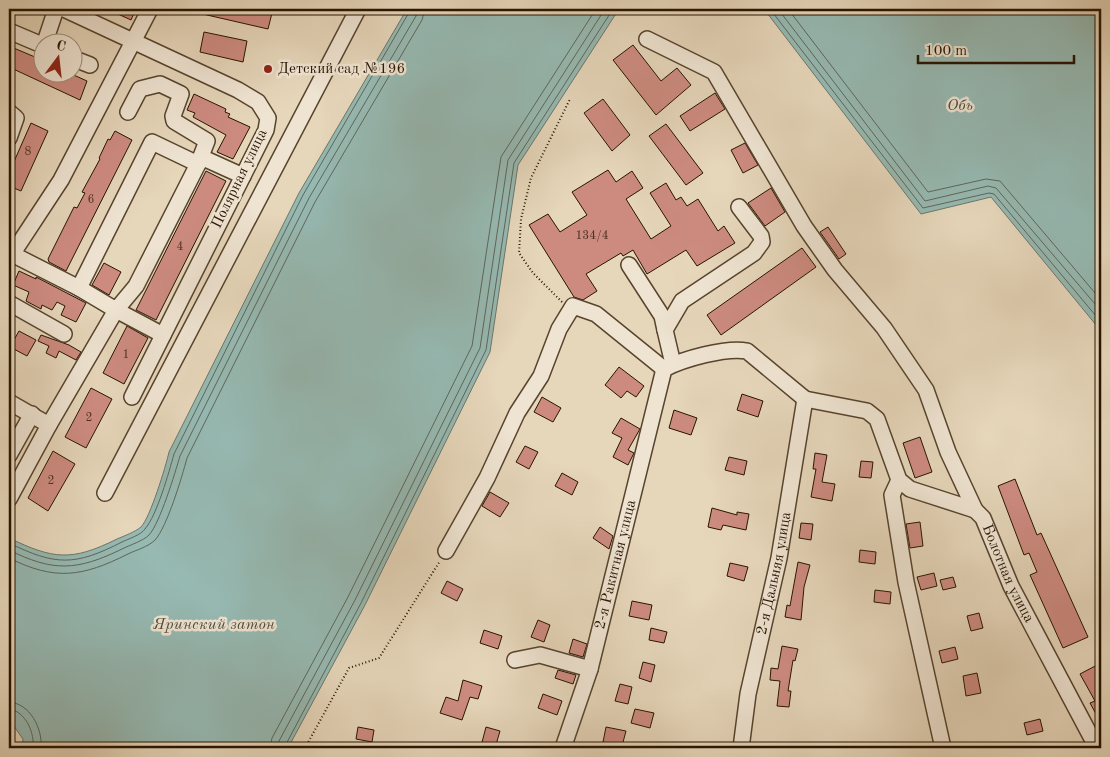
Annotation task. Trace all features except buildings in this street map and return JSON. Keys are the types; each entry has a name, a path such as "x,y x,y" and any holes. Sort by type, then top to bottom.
{"street":[{"path":"48,32 56,9"},
{"name":"Полярная улица","path":"64,9 238,90 258,102 268,118 266,130 132,396"},
{"path":"150,9 61,180 12,249 116,310 163,335"},
{"path":"105,493 358,9"},
{"path":"9,31 32,40"},
{"path":"647,39 714,72 804,226 835,270 884,328 926,390 948,452 975,510"},
{"path":"82,62 90,65"},
{"path":"9,499 49,425 116,310 136,286 207,141 174,121 173,116 181,94 160,84 145,86 140,89 128,112"},
{"path":"9,112 16,118 9,138"},
{"path":"79,288 152,142 242,176"},
{"path":"665,330 682,301 754,253 762,242 761,236 739,207"},
{"path":"629,265 662,316 665,330 666,371"},
{"path":"9,304 64,334"},
{"path":"446,551 487,478 517,413 541,376 558,329 573,306 596,314 666,371"},
{"path":"666,371 735,349 747,351 805,399 868,411 878,419 899,480 892,495 906,582 943,748"},
{"name":"2-я Ракитная улица","path":"563,748 590,669 666,371"},
{"name":"2-я Дальняя улица","path":"741,748 748,694 779,558 805,399"},
{"path":"9,402 49,425"},
{"path":"9,455 32,414"},
{"name":"Болотная улица","path":"899,480 910,489 975,510 983,518 1011,586 1097,748"},
{"path":"515,660 540,655 590,669"}],"path":[{"path":"570,99 531,178 521,219 518,253 533,273 560,301 573,306"},
{"path":"305,748 349,668 378,658 446,551"}],"water":[{"name":"Яринский затон","path":"407,9 619,9 518,165 490,352 365,605 288,748 22,748 23,739 9,719 9,538 50,554 74,554 87,552 133,532 145,522 161,480 169,452 299,193"},
{"name":"Обь","path":"764,9 1101,9 1101,331 991,197 921,214"}],"place":[{"name":"Детский сад №196","path":"268,69"}]}
